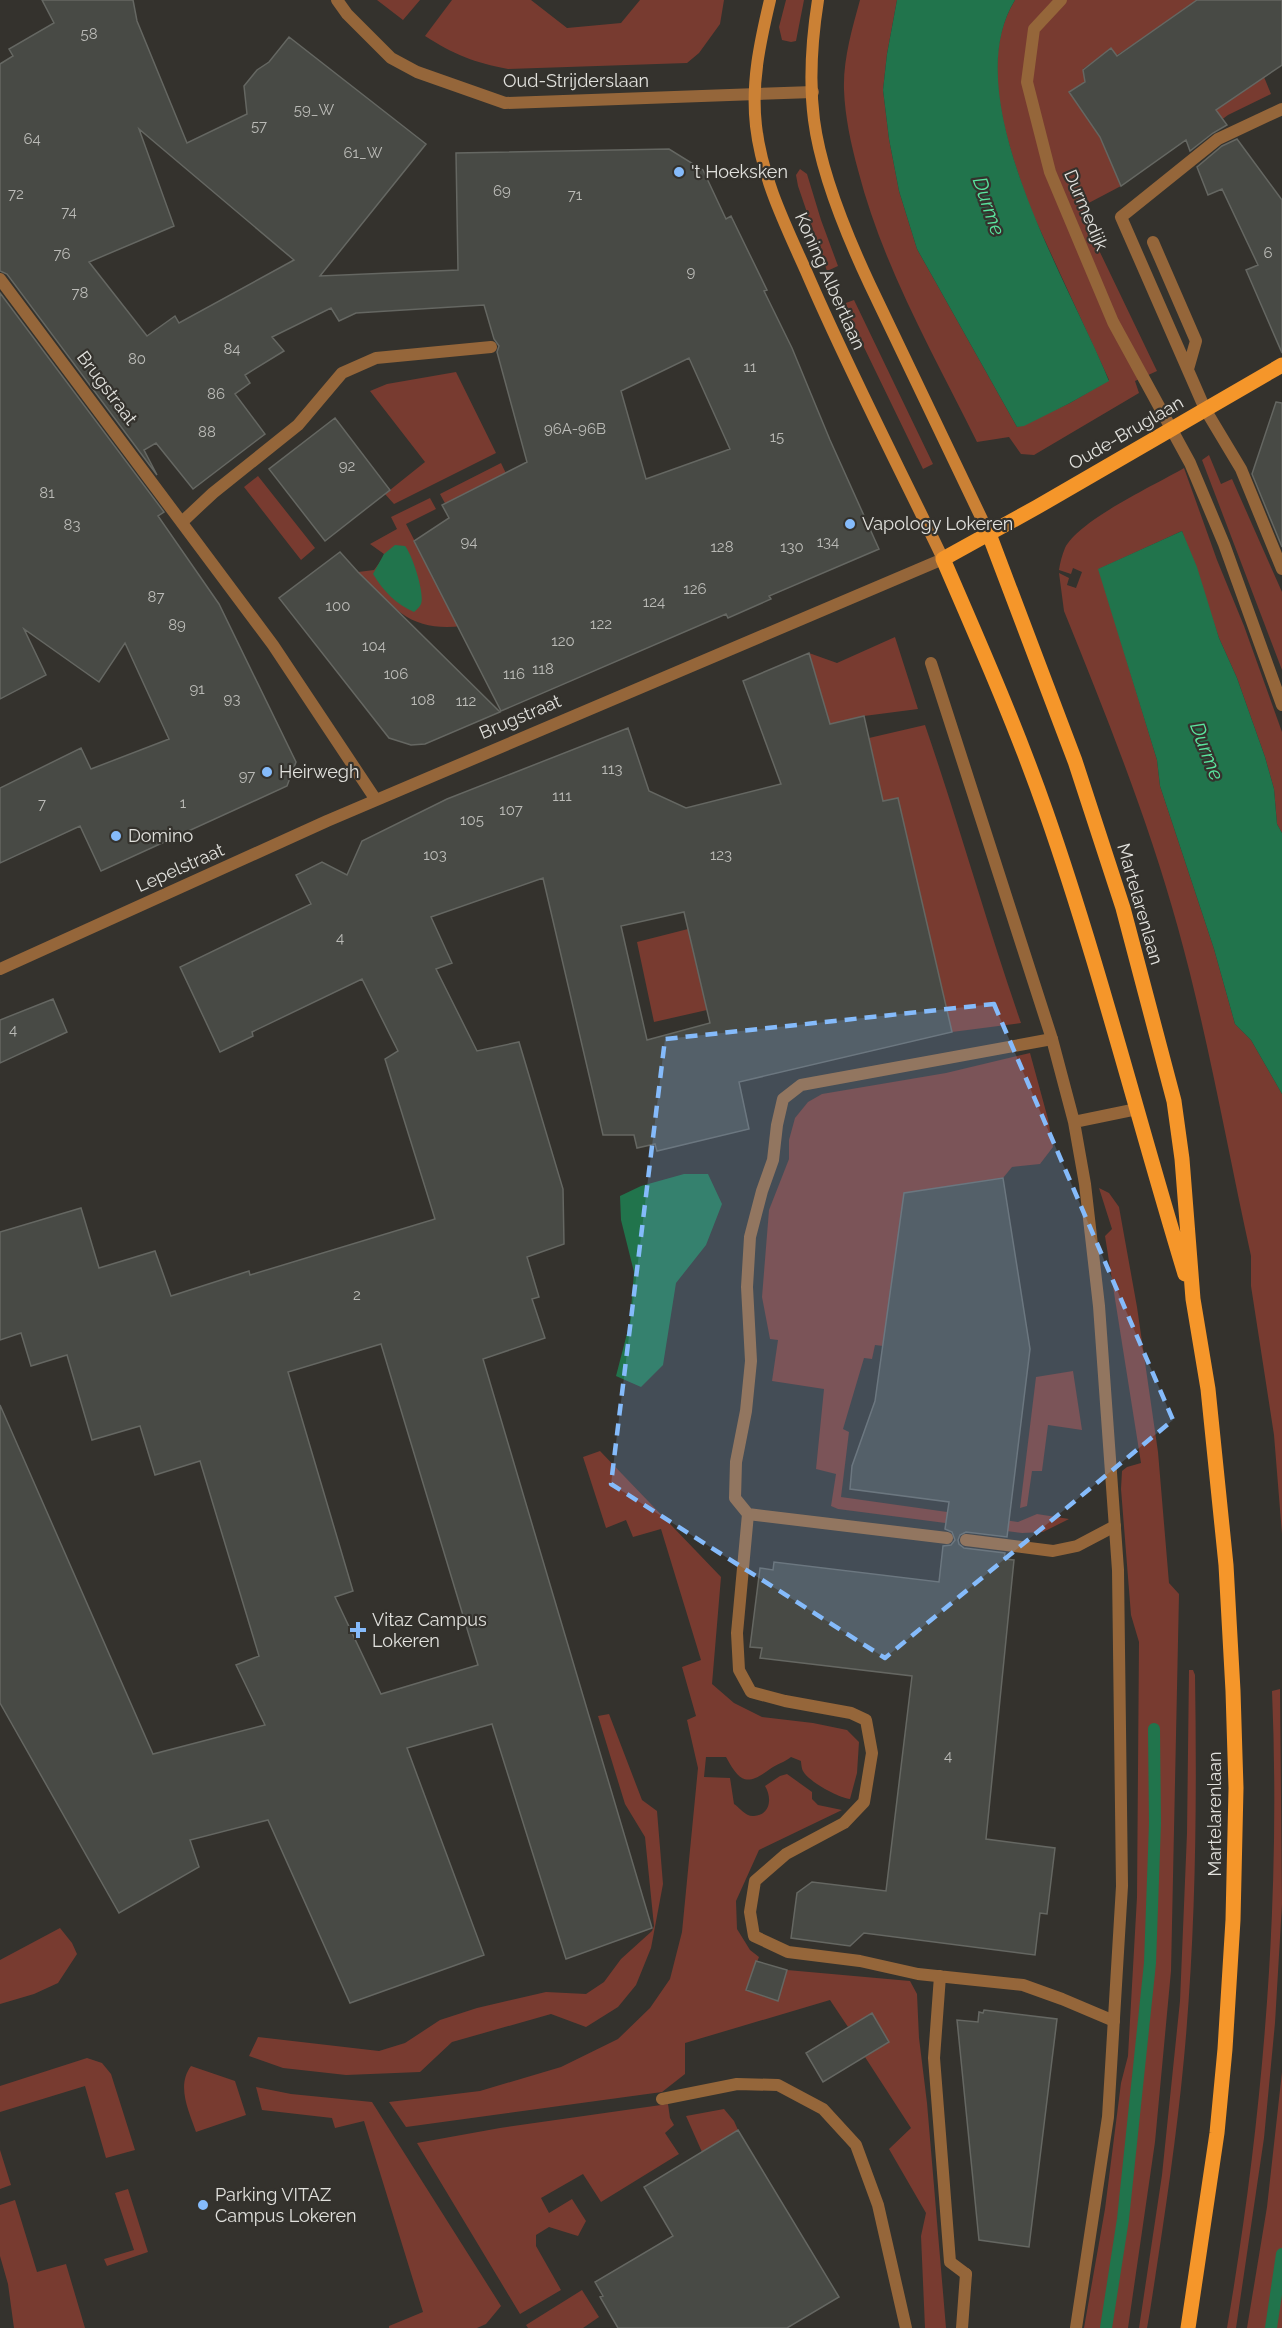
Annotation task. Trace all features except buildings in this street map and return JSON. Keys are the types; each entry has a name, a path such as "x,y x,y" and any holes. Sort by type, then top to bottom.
{"main road":[{"name":"Koning Albertlaan","path":"770,0 759,48 753,93 760,157 772,193 838,344 943,559"},
{"name":"Koning Albertlaan","path":"818,0 813,92 814,118 819,146 853,250 989,534"},
{"name":"Oude-Bruglaan","path":"989,534 1282,365"},
{"name":"Brugstraat","path":"943,559 989,534"},
{"name":"Martelarenlaan","path":"989,534 1075,761 1123,908 1174,1101 1182,1159 1193,1299 1208,1389 1222,1523 1233,1691 1236,1788 1233,1920 1226,2049 1215,2144 1188,2328"},
{"name":"Martelarenlaan","path":"943,559 1046,811 1089,947 1193,1299"}],"street":[{"name":"Oud-Strijderslaan","path":"337,0 347,14 391,58 417,72 505,103 813,92"},
{"name":"Durmedijk","path":"1061,0 1034,29 1027,82 1050,172 1113,322 1190,463 1224,544 1282,705"},
{"path":"1282,109 1218,139 1121,218 1205,409 1241,469 1282,569"},
{"path":"1153,242 1196,341 1188,369"},
{"name":"Brugstraat","path":"0,279 273,645 376,800 943,559"},
{"path":"182,522 213,493 298,425 342,373 376,358 491,347"},
{"path":"931,663 1052,1039 1074,1122 1085,1184 1099,1306 1118,1570 1122,1886 1108,2117 1076,2328"},
{"name":"Lepelstraat","path":"0,969 376,800"},
{"path":"947,1538 748,1514 735,1498 736,1462 746,1411 752,1361 747,1287 750,1237 773,1160 783,1099 801,1085 1052,1039"},
{"path":"1074,1122 1137,1109"},
{"path":"748,1514 737,1633 739,1670 751,1692 785,1701 851,1713 866,1720 872,1753 864,1802 844,1823 786,1854 755,1881 750,1912 754,1936 789,1952 940,1976 1023,1985 1114,2021"},
{"path":"966,1540 1053,1551 1077,1546 1115,1526"},
{"path":"940,1976 933,2058 950,2262 966,2274 962,2328"},
{"path":"662,2099 737,2084 778,2085 823,2109 856,2145 878,2205 906,2328"}],"highlighted area":[{"path":"994,1004 1173,1420 885,1658 611,1484 665,1039"}],"shaded area":[{"path":"377,0 420,0 403,20"},
{"path":"452,0 531,0 567,28 621,23 640,0 724,0 720,24 699,53 687,63 508,69 465,57 425,36"},
{"path":"786,0 804,0 796,41 791,42 782,40 779,27"},
{"path":"860,0 897,0 883,90 899,191 917,249 1017,427 1070,403 1109,380 1030,208 1013,158 1000,104 997,76 998,50 1004,24 1015,0 1197,0 1182,10 1190,22 1141,56 1134,44 1117,55 1111,49 1083,69 1085,82 1069,92 1100,137 1121,186 1083,206 1096,244 1157,371 1135,381 1139,393 1034,455 1021,454 1009,437 977,442 910,309 881,241 855,160 845,100 844,79 847,56"},
{"path":"1264,77 1271,94 1228,115 1201,135 1208,115 1236,80 1244,91"},
{"path":"800,169 807,174 838,266 827,271 798,186 796,175"},
{"path":"854,300 933,464 923,469 843,304"},
{"path":"456,372 496,453 394,504 385,494 425,462 370,391 387,384"},
{"path":"1209,455 1221,484 1232,479 1282,592 1282,670 1202,460"},
{"path":"501,463 564,595 504,616 460,626 439,627 419,623 401,613 358,572 374,570 383,558 384,554 370,544 397,529 391,517 430,498 436,509 406,524 447,604 488,583 440,494"},
{"path":"1184,468 1282,732 1282,833 1277,824 1274,789 1265,757 1237,678 1219,638 1182,531 1099,569 1157,760 1160,786 1214,949 1235,1024 1251,1040 1282,1094 1282,1534 1274,1435 1251,1286 1251,1256 1199,1009 1178,928 1140,807 1064,611 1059,573 1069,578 1067,585 1076,588 1082,572 1073,568 1071,574 1059,570 1065,548 1073,537 1101,515"},
{"path":"258,476 315,548 301,560 244,487"},
{"path":"895,637 918,709 864,716 830,724 809,653 837,663"},
{"path":"925,725 1021,1023 952,1032 898,799 883,801 869,738"},
{"path":"688,929 707,1010 654,1022 637,942"},
{"path":"1030,1053 1053,1147 1040,1164 1012,1167 1003,1178 904,1193 883,1346 875,1345 872,1359 864,1358 843,1429 849,1432 841,1497 1018,1522 1037,1514 1069,1519 1043,1532 1022,1533 838,1509 831,1506 836,1474 816,1469 824,1389 772,1381 778,1340 770,1339 762,1297 769,1210 789,1159 789,1140 795,1118 808,1102 822,1094 946,1073"},
{"path":"1099,1188 1109,1193 1119,1207 1137,1307 1158,1452 1169,1583 1179,1594 1171,1971 1155,2142 1128,2328 1084,2328 1105,2209 1121,2083 1128,2056 1137,1897 1139,1642 1131,1615 1121,1489 1122,1471 1141,1463 1105,1236 1112,1229"},
{"path":"1073,1371 1082,1430 1048,1425 1042,1471 1032,1471 1027,1506 1020,1508 1036,1377"},
{"path":"600,1451 721,1577 712,1684 734,1703 762,1717 847,1730 859,1742 857,1773 850,1799 825,1789 806,1775 801,1761 791,1757 750,1780 740,1777 726,1757 706,1757 704,1777 730,1778 734,1804 751,1816 760,1815 767,1809 769,1795 765,1786 787,1774 812,1792 812,1799 818,1805 842,1810 759,1850 736,1901 737,1929 750,1950 759,1957 746,1990 778,2000 787,1970 910,1981 917,1994 919,2038 927,2103 946,2328 925,2328 921,2236 926,2213 889,2149 911,2128 865,2057 889,2042 872,2013 848,2027 830,2000 685,2043 685,2074 662,2092 406,2127 389,2102 480,2091 561,2067 618,2039 650,2008 670,1979 682,1932 698,1768 687,1720 696,1716 682,1667 701,1660 661,1529 633,1537 626,1520 606,1528 583,1457"},
{"path":"1189,1670 1193,1670 1195,1675 1196,1771 1195,1867 1188,2010 1177,2122 1155,2279 1147,2328 1139,2328 1162,2175 1180,2001 1187,1833"},
{"path":"1280,1689 1282,1904 1275,2023 1264,2138 1236,2328 1227,2328 1250,2170 1266,2011 1274,1851 1272,1691"},
{"path":"609,1714 642,1800 657,1811 663,1884 651,1948 636,1985 618,2007 586,2027 551,2014 452,2042 420,2072 346,2075 283,2068 249,2056 258,2037 379,2051 405,2043 440,2020 477,2008 546,1992 586,1994 604,1982 621,1959 652,1931 654,1926 645,1837 625,1804 598,1716"},
{"path":"60,1928 72,1943 77,1954 58,1983 34,1994 0,2004 0,1960"},
{"path":"87,2058 102,2063 111,2074 135,2150 106,2158 85,2086 0,2112 0,2086"},
{"path":"191,2066 235,2081 246,2115 196,2132 184,2090 184,2082"},
{"path":"1282,2072 1282,2328 1247,2328 1267,2207"},
{"path":"256,2087 291,2094 372,2102 501,2306 486,2324 477,2328 389,2328 389,2326 423,2312 364,2121 335,2128 332,2118 262,2110"},
{"path":"668,2104 670,2118 674,2125 665,2133 679,2154 601,2202 583,2174 541,2198 549,2213 572,2199 586,2221 578,2236 549,2227 536,2235 536,2246 561,2290 520,2314 417,2143 500,2128"},
{"path":"724,2109 738,2130 702,2152 686,2116"},
{"path":"0,2150 11,2185 0,2189"},
{"path":"128,2189 148,2252 107,2266 104,2259 134,2250 115,2193"},
{"path":"15,2200 37,2272 66,2264 85,2328 14,2328 8,2284 0,2256 0,2205"},
{"path":"582,2290 599,2317 583,2328 528,2328 526,2325"}],"water":[{"name":"Durme","path":"897,0 1015,0 1000,41 999,88 1008,139 1025,192 1046,244 1109,381 1024,426 1017,427 917,249 899,191 883,90"},
{"name":"Durme","path":"1182,531 1197,567 1219,638 1237,678 1265,757 1274,789 1277,824 1282,833 1282,1094 1251,1040 1235,1024 1214,949 1160,786 1157,760 1098,569"},
{"path":"395,545 405,546 417,574 422,599 421,605 414,612 391,597 373,574 384,554"},
{"path":"684,1174 708,1174 722,1204 706,1245 676,1283 663,1365 641,1387 616,1376 630,1322 634,1272 621,1220 620,1196 641,1186"}],"waterway":[{"path":"1106,2328 1123,2219 1150,1963 1155,1823 1154,1729"},
{"path":"1271,2328 1282,2254"}],"place":[{"name":"'t Hoeksken","path":"679,172"},
{"name":"Vapology Lokeren","path":"850,524"},
{"name":"Heirwegh","path":"267,772"},
{"name":"Domino","path":"116,836"},
{"name":"Vitaz Campus Lokeren","path":"358,1630"},
{"name":"Parking VITAZ Campus Lokeren","path":"203,2205"}]}
